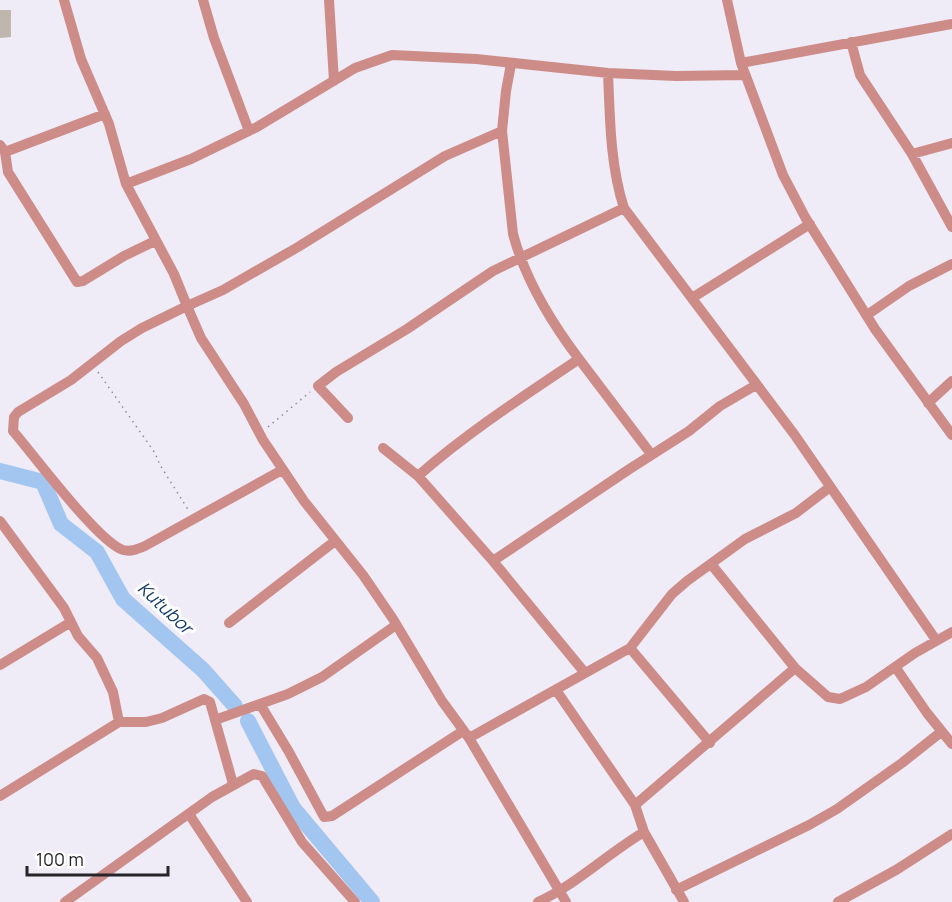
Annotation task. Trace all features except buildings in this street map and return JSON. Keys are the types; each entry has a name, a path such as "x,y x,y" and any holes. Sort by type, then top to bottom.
{"street":[{"path":"64,0 81,59 105,114 126,184 174,274 201,338 244,404 282,470 363,575 396,624 466,735 566,902"},
{"path":"203,0 214,38 249,131"},
{"path":"329,0 334,81"},
{"path":"727,0 741,63 783,175 810,224 867,315 952,435"},
{"path":"741,63 952,24"},
{"path":"851,42 860,75 912,154 952,227"},
{"path":"126,184 191,159 249,131 355,68 392,55 476,59 608,73 676,76 745,75"},
{"path":"511,64 502,130 513,234 521,259 548,315 651,454"},
{"path":"608,73 612,143 618,186 624,208 794,434 936,640"},
{"path":"105,114 2,148 8,172 76,282 83,281 124,256 156,241"},
{"path":"282,470 145,546 134,550 123,550 108,541 55,483 13,431 14,417 18,412 72,380 121,341 142,328 223,290 298,247 445,156 502,130"},
{"path":"912,154 952,143"},
{"path":"348,418 318,387 336,372 407,329 493,271 624,208"},
{"path":"692,298 810,224"},
{"path":"867,315 909,286 952,264"},
{"path":"418,476 473,433 579,359"},
{"path":"928,403 951,383"},
{"path":"493,561 689,430 720,406 756,385"},
{"path":"383,448 418,476 493,561 585,673"},
{"path":"260,704 324,817 332,816 466,735 556,690 630,648 672,594 687,581 745,539 796,513 830,488"},
{"path":"0,521 64,608 78,636 97,658 108,680 119,722"},
{"path":"229,623 335,541"},
{"path":"711,564 795,668 828,697 840,699 866,687 936,640 952,632"},
{"path":"0,664 71,622"},
{"path":"215,720 288,694 322,676 396,624"},
{"path":"630,648 710,743"},
{"path":"635,805 795,668"},
{"path":"896,668 952,744"},
{"path":"556,690 635,805 644,832 684,902"},
{"path":"0,796 119,722 146,722 162,718 204,699 210,702 232,784"},
{"path":"676,891 837,809 941,732"},
{"path":"65,902 232,784 254,774 262,776 302,842 355,902"},
{"path":"189,814 247,902"},
{"path":"538,902 559,892 644,832"},
{"path":"838,902 896,870 952,834"}],"path":[{"path":"93,365 155,453 160,465 195,519"},
{"path":"260,434 318,387"}],"waterway":[{"name":"Kutubor","path":"0,471 43,482 61,524 97,552 123,599 203,670 235,706"},
{"name":"Kutubor","path":"248,721 293,808 372,902"}]}
